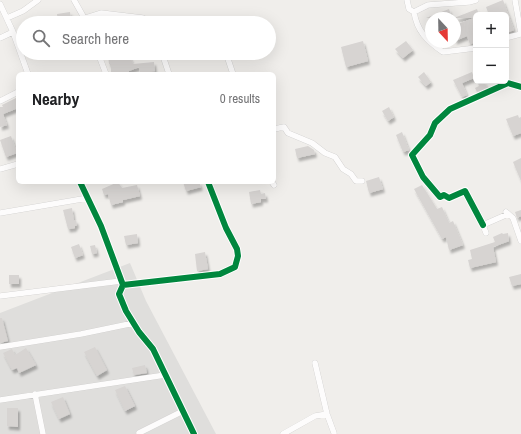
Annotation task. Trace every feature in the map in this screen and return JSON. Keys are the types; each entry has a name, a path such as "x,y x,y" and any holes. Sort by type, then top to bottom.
{"street":[{"path":"7,18 23,12 38,0"},
{"path":"74,0 82,16"},
{"path":"407,0 409,9 414,12 416,23 427,41 443,52 473,48"},
{"path":"414,12 428,5 469,2 476,0"},
{"path":"509,37 521,34 515,0"},
{"path":"0,4 16,40"},
{"path":"95,16 101,13 126,16"},
{"path":"0,38 13,32"},
{"path":"23,60 27,72"},
{"path":"101,60 105,72"},
{"path":"164,60 168,72"},
{"path":"228,60 232,72"},
{"path":"509,81 513,85"},
{"path":"486,233 465,191 449,198 444,195 440,197 423,177 412,155 430,135 435,123 450,109 508,83 521,87"},
{"path":"0,101 16,93"},
{"path":"276,129 284,127 288,133 312,143 325,153 335,156 342,169 351,174 356,181 362,181"},
{"path":"0,169 16,165"},
{"path":"81,184 122,283 119,294 126,311 153,349 194,434"},
{"path":"0,296 220,274 235,267 238,256 237,249 226,228 209,184"},
{"path":"0,213 88,198"},
{"path":"483,225 507,213 513,218 521,241"},
{"path":"0,347 81,334 134,323"},
{"path":"315,363 327,414 334,433"},
{"path":"0,400 165,375"},
{"path":"35,394 43,434"},
{"path":"139,433 183,410"},
{"path":"283,434 316,416 327,414"}],"shaded area":[{"path":"130,263 146,301 216,434 0,434 0,313"}],"building":[{"path":"503,0 507,12 488,12 486,7"},
{"path":"449,9 450,12 441,12"},
{"path":"477,9 478,12 473,12 473,18 461,18 461,15"},
{"path":"70,12 70,16 57,16 57,14"},
{"path":"509,16 514,30 509,32"},
{"path":"473,18 473,43 470,44 467,36 461,38 461,23"},
{"path":"363,41 368,61 346,67 341,47"},
{"path":"406,41 413,50 403,58 395,49"},
{"path":"109,60 131,60 133,64 154,62 155,71 140,72 139,67 129,72 111,72 111,64 109,64"},
{"path":"424,72 431,82 426,86 418,77"},
{"path":"472,72 473,75 473,78 462,83 467,95 462,97 453,80"},
{"path":"478,84 485,84 487,88 477,92 475,88 479,86"},
{"path":"16,98 16,109 3,114 7,125 0,127 0,107 3,107 2,105"},
{"path":"389,107 394,117 388,121 382,111"},
{"path":"518,115 519,118 521,117 521,133 513,136 506,119"},
{"path":"402,132 409,150 403,152 396,135"},
{"path":"11,136 16,153 6,157 0,140"},
{"path":"308,146 314,150 315,154 297,158 295,149"},
{"path":"521,158 521,181 513,162"},
{"path":"379,177 383,189 369,193 366,181"},
{"path":"113,184 119,184 122,188 137,185 140,196 123,200 123,202 111,205 108,194 104,195 102,189"},
{"path":"184,184 200,184 201,187 186,191"},
{"path":"422,185 437,209 442,207 449,223 453,221 463,245 449,250 446,237 442,239 414,189"},
{"path":"260,190 261,194 265,193 266,199 261,199 261,202 251,204 249,192"},
{"path":"72,208 74,221 76,220 77,225 75,228 68,229 63,210"},
{"path":"521,210 521,216 517,218 515,212"},
{"path":"502,233 508,233 509,241 493,247 496,262 470,268 468,260 472,259 470,250 495,242 493,237"},
{"path":"137,234 138,243 126,245 124,236"},
{"path":"79,244 83,255 75,258 71,247"},
{"path":"95,245 97,253 92,254 90,246"},
{"path":"205,252 208,269 197,271 195,254"},
{"path":"521,274 521,284 512,286 509,277"},
{"path":"9,275 19,275 19,284 9,284"},
{"path":"0,318 2,318 8,341 0,343"},
{"path":"95,347 107,370 97,376 84,352"},
{"path":"26,348 36,365 19,373 17,368 12,370 3,353 12,349 15,355"},
{"path":"145,365 147,373 134,375 132,368"},
{"path":"125,386 135,406 125,411 115,390"},
{"path":"63,397 70,414 59,419 51,402"},
{"path":"7,408 18,408 18,427 7,426"}],"cycle path":[{"path":"483,225 465,191 449,198 444,195 440,197 423,177 412,155 430,135 435,123 450,109 508,83 521,87"},
{"path":"81,184 101,226 123,285 119,294 126,311 139,332 153,349 194,434"},
{"path":"123,285 220,274 235,267 238,256 237,249 226,228 209,184"}]}
